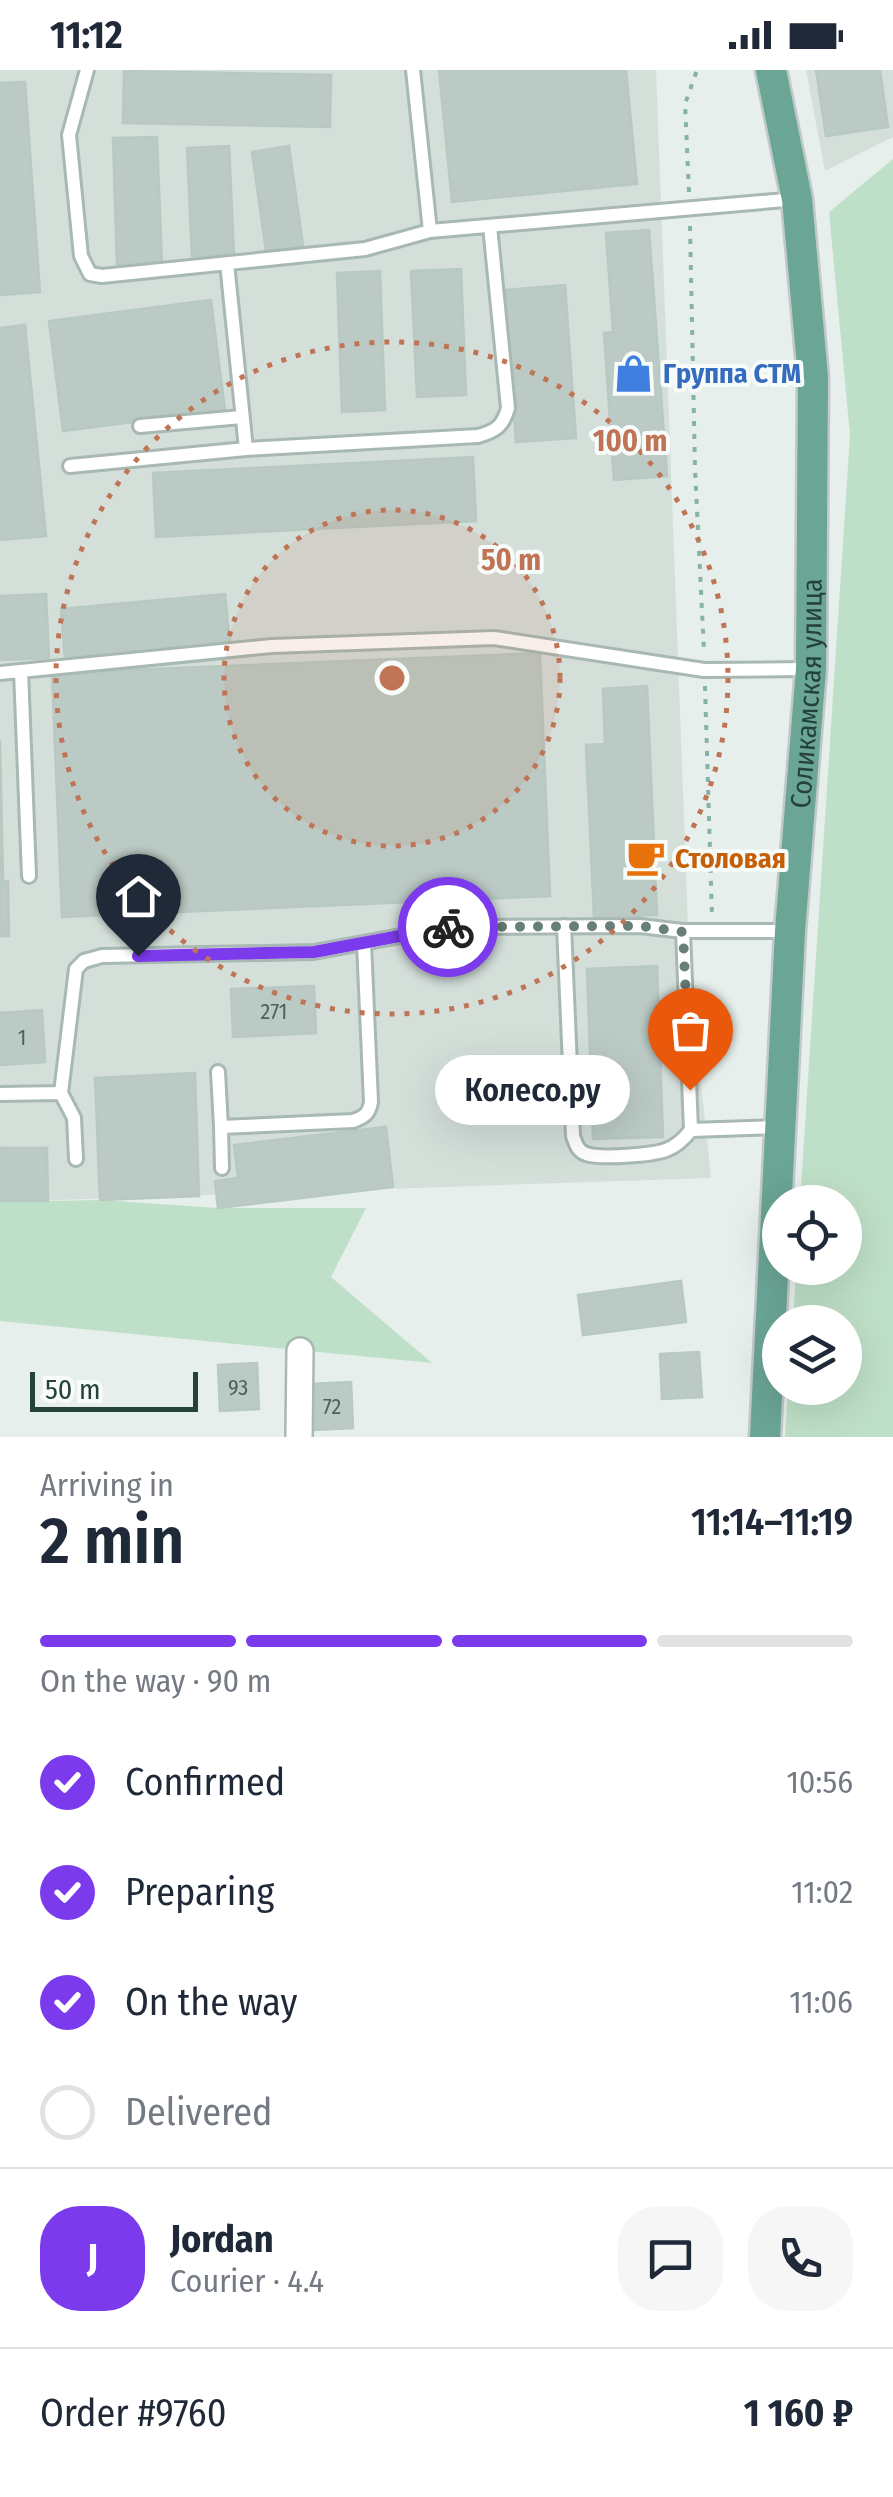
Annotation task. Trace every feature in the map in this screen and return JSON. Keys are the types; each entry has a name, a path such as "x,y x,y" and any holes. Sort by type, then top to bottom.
{"main road":[{"name":"Соликамская улица","path":"765,1437 790,930 812,669 813,377 797,199 771,70"}],"street":[{"path":"300,1351 300,1437"}],"lane":[{"path":"88,70 69,135 84,267 90,274 102,276 364,249 430,231 797,199"},
{"path":"413,70 430,231"},
{"path":"70,466 246,449 478,436 495,431 508,408 490,226"},
{"path":"227,263 246,449"},
{"path":"140,426 242,416"},
{"path":"0,673 272,646 494,638 704,670 812,669"},
{"path":"21,671 29,876"},
{"path":"564,926 576,1148 583,1154 594,1155 654,1152 670,1149 691,1130 780,1127"},
{"path":"76,1159 74,1118 62,1093 71,984 84,961 102,956 314,952 449,927 790,930"},
{"path":"683,932 691,1130"},
{"path":"220,1126 352,1121 370,1111 364,943"},
{"path":"218,1072 222,1168"},
{"path":"0,1094 62,1093"}],"path":[{"path":"697,70 684,104 713,931"}],"shaded area":[{"path":"0,70 656,70 690,981 711,1178 0,1202"},
{"path":"806,70 893,70 893,137 825,171"}],"green space":[{"path":"893,159 893,1437 785,1437 787,1405 862,1405 862,1305 794,1305 795,1285 862,1285 862,1185 801,1185 850,435 829,212"},
{"path":"100,1200 218,1208 366,1208 331,1277 432,1363 0,1321 0,1202"}],"building":[{"path":"439,70 626,70 637,184 452,202"},
{"path":"816,70 880,70 888,127 826,136"},
{"path":"124,71 331,75 330,127 123,123"},
{"path":"25,82 40,292 0,295 0,83"},
{"path":"157,137 162,265 117,266 113,138"},
{"path":"229,146 234,254 192,256 187,148"},
{"path":"289,146 303,246 266,251 252,152"},
{"path":"649,230 667,476 614,480 604,333 613,332 606,233"},
{"path":"461,269 466,395 417,397 411,271"},
{"path":"380,271 385,410 342,412 337,273"},
{"path":"565,285 576,438 516,442 505,290"},
{"path":"211,300 225,410 63,431 49,321"},
{"path":"25,325 46,536 0,540 0,328"},
{"path":"473,457 476,521 156,537 153,473"},
{"path":"46,594 49,658 0,660 0,596"},
{"path":"225,594 230,644 65,659 61,609"},
{"path":"540,653 550,896 62,917 52,673"},
{"path":"647,686 657,915 594,917 586,745 605,744 603,689"},
{"path":"0,740 3,881 8,881 9,936 0,936"},
{"path":"657,966 663,1137 593,1139 587,969"},
{"path":"314,986 316,1033 233,1037 231,989"},
{"path":"42,1010 45,1062 0,1065 0,1013"},
{"path":"195,1073 199,1196 100,1200 95,1078"},
{"path":"386,1127 393,1187 218,1208 215,1181 238,1178 234,1145"},
{"path":"0,1148 47,1148 48,1201 0,1201"},
{"path":"681,1281 686,1322 583,1335 578,1295"},
{"path":"699,1352 702,1397 662,1399 660,1354"},
{"path":"257,1363 259,1409 220,1411 218,1365"},
{"path":"351,1382 353,1428 314,1430 311,1384"}],"way so far":[{"path":"448,927 640,926 683,932 690,1090"}],"place":[{"name":"Группа СТМ","path":"633,373"},
{"name":"Столовая","path":"645,858"},
{"name":"Колесо.ру","path":"690,1090"}],"route":[{"path":"138,956 314,952 448,927"}]}
